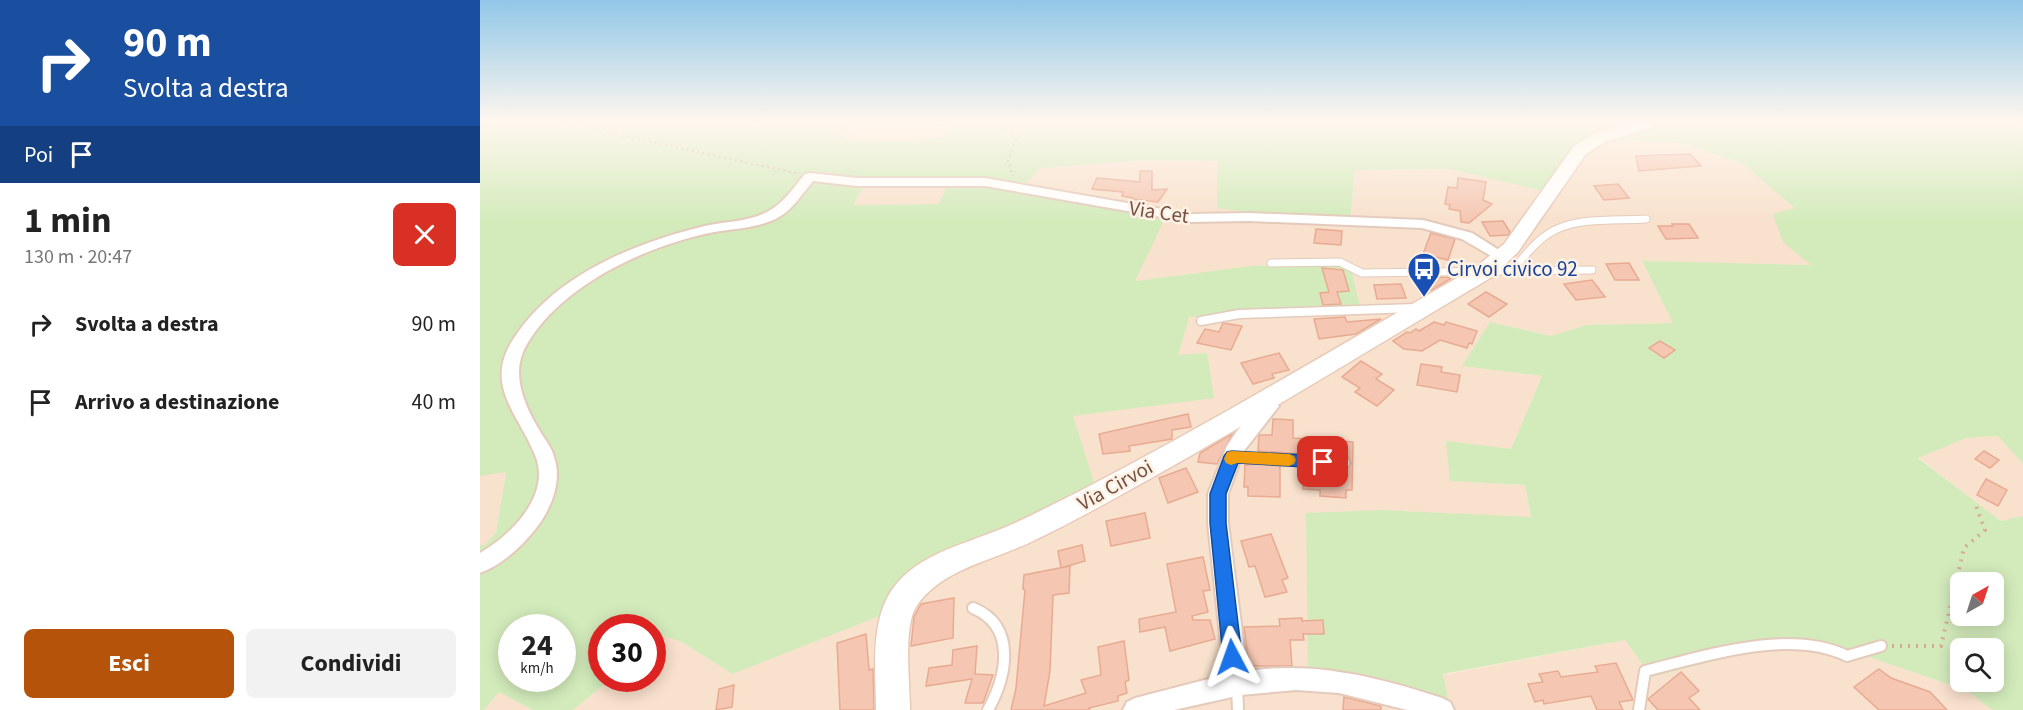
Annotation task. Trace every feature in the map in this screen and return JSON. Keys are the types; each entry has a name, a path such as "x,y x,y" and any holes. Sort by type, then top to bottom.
{"street":[{"name":"Via Cirvoi","path":"892,710 894,624 903,599 920,580 939,568 1019,534 1095,497 1422,308 1500,267 1576,156"},
{"name":"Via Cet","path":"810,177 857,182 985,182 1190,218 1249,217 1423,224 1467,236 1500,267"},
{"path":"480,564 511,543 529,523 541,504 549,479 546,458 515,405 509,382 511,361 519,342 533,324 550,306 574,287 616,261 681,237 749,223 778,212 810,177"},
{"path":"1237,685 1218,523 1218,494 1232,456 1243,436 1270,406 1266,400"},
{"path":"1136,710 1168,700 1276,679 1337,682 1413,700 1442,710"}],"lane":[{"name":"Via Cirvoi","path":"1500,267 1556,230 1582,223 1646,219"},
{"name":"Via Cirvoi","path":"1271,263 1335,262 1362,273 1500,267 1592,270"},
{"name":"Via Cirvoi","path":"1201,321 1239,314 1422,308"},
{"path":"1232,456 1345,464"},
{"path":"973,608 990,617 1000,635 1004,654 1002,679 997,696 988,710"},
{"path":"1639,710 1645,671 1701,657 1758,648 1806,643 1830,647 1847,656 1881,646"},
{"path":"1237,685 1238,710"}],"path":[{"path":"715,156 810,177"},
{"path":"1008,156 1010,172 1025,189"},
{"path":"1881,646 1941,646 1964,548 1985,530 1975,503"}],"shaded area":[{"path":"1567,156 1721,156 1743,164 1796,208 1773,215 1812,265 1642,262 1674,323 1586,325 1551,336 1490,322 1463,366 1542,376 1511,449 1450,481 1525,485 1531,518 1382,510 1429,710 573,710 595,692 666,692 666,637 682,642 732,674 1094,482 1073,416 1177,355 1188,317 1349,264 1251,266 1135,281 1018,190 1041,168 1146,160 1217,161 1350,222 1355,170 1450,169 1543,190"},
{"path":"867,180 949,184 940,204 853,205"},
{"path":"1998,436 2023,464 2023,516 2001,521 1918,457 1966,438"},
{"path":"506,471 496,532 485,545 480,545 480,476"},
{"path":"1799,639 1869,657 1950,685 1950,692 1969,692 1992,710 1450,710 1443,675 1625,640 1652,677"},
{"path":"499,692 533,710 484,710"}],"green space":[{"path":"480,156 1567,156 1543,191 1450,169 1355,170 1350,222 1306,220 1217,208 1217,161 1146,160 1041,168 1018,190 1165,218 1135,281 1251,266 1350,264 1360,307 1189,317 1178,355 1207,353 1214,398 1073,416 1094,482 1093,506 947,571 900,608 732,674 682,642 666,637 666,614 588,614 588,692 595,692 573,710 533,710 499,692 484,710 480,710 480,545 485,545 496,532 506,472 480,476","holes":["867,180 948,184 939,204 853,205"]},
{"path":"1721,156 2023,156 2023,464 1998,436 1966,438 1918,458 2001,521 2023,516 2023,710 1992,710 1969,692 2004,692 2004,638 1950,638 1950,685 1869,657 1799,639 1652,677 1625,640 1443,674 1450,710 1308,682 1306,513 1382,510 1531,517 1525,485 1450,481 1446,441 1511,449 1542,376 1462,366 1490,322 1551,336 1586,325 1673,323 1642,261 1811,265 1783,242 1773,214 1795,208 1743,164"}],"building":[{"path":"1636,156 1692,156 1701,166 1639,171"},
{"path":"1140,171 1152,171 1152,190 1167,189 1158,202 1131,199 1122,196 1123,192 1092,189 1097,178 1140,182"},
{"path":"1458,178 1486,182 1483,200 1492,204 1469,223 1461,222 1460,211 1449,209 1450,205 1445,204 1448,187 1457,188"},
{"path":"1618,184 1629,198 1604,200 1594,186"},
{"path":"1503,221 1510,232 1508,235 1490,236 1482,222"},
{"path":"1672,224 1689,224 1698,238 1666,239 1658,226 1673,226"},
{"path":"1316,229 1342,231 1341,245 1314,243"},
{"path":"1431,233 1455,239 1448,260 1423,254"},
{"path":"1629,263 1639,280 1615,280 1606,264"},
{"path":"1322,268 1343,270 1349,291 1337,292 1341,304 1323,305 1320,293 1329,292"},
{"path":"1453,277 1432,290 1424,290 1421,278"},
{"path":"1592,280 1605,297 1576,300 1564,284"},
{"path":"1401,284 1406,298 1377,299 1374,285"},
{"path":"1486,292 1507,304 1489,317 1468,304"},
{"path":"1345,317 1347,322 1381,319 1356,334 1319,339 1314,319"},
{"path":"1434,322 1444,325 1446,322 1477,331 1472,344 1469,343 1467,348 1440,340 1422,351 1404,349 1393,341 1407,332 1410,333 1416,329 1419,331"},
{"path":"1223,323 1242,326 1231,350 1197,343 1205,329 1219,332"},
{"path":"1660,341 1675,350 1664,358 1649,348"},
{"path":"1279,353 1289,370 1272,374 1274,378 1253,384 1241,363"},
{"path":"1361,361 1382,374 1376,379 1394,390 1377,406 1355,392 1360,388 1342,377"},
{"path":"1421,364 1442,367 1441,372 1460,375 1457,392 1417,385"},
{"path":"1188,414 1191,427 1172,430 1172,439 1129,446 1130,451 1103,454 1099,434"},
{"path":"1273,419 1293,420 1293,438 1353,442 1352,490 1346,490 1346,498 1320,496 1320,490 1303,489 1303,467 1347,469 1351,463 1348,457 1258,451 1259,435 1272,435"},
{"path":"1232,434 1217,464 1198,462 1200,453"},
{"path":"1984,451 1999,460 1990,468 1975,459"},
{"path":"1245,465 1280,465 1280,497 1248,496 1248,487 1244,487"},
{"path":"1186,468 1198,492 1168,503 1159,478"},
{"path":"1986,479 2007,490 1998,506 1977,495"},
{"path":"1145,513 1150,538 1111,546 1106,521"},
{"path":"1271,534 1288,578 1282,580 1287,592 1265,597 1255,566 1249,567 1241,541"},
{"path":"1082,545 1085,561 1061,568 1058,551"},
{"path":"1203,557 1210,590 1203,591 1208,612 1192,616 1193,620 1210,620 1215,639 1170,651 1165,627 1140,632 1139,619 1176,612 1167,564"},
{"path":"1070,566 1069,593 1053,595 1050,671 1044,706 1086,693 1081,680 1101,675 1098,647 1124,641 1129,680 1125,682 1127,693 1118,696 1118,701 1089,708 1090,710 1011,710 1016,688 1025,590 1023,589 1024,575"},
{"path":"954,598 953,638 911,646 914,617 921,604"},
{"path":"1302,618 1302,621 1323,620 1324,634 1303,634 1304,640 1290,640 1292,666 1249,666 1244,627 1280,626 1279,619"},
{"path":"866,634 869,670 873,669 874,710 840,710 837,643"},
{"path":"977,646 975,674 993,675 983,703 965,703 972,679 926,686 929,668 952,665 953,650"},
{"path":"1616,663 1633,700 1619,702 1623,710 1597,710 1591,696 1544,704 1543,700 1535,702 1528,684 1543,682 1539,674 1558,671 1561,677 1598,672 1595,666"},
{"path":"1879,669 1891,678 1930,692 1947,710 1879,710 1854,687"},
{"path":"1681,672 1699,691 1689,698 1700,710 1658,710 1648,699"},
{"path":"734,685 732,707 716,710 719,689"},
{"path":"1344,697 1381,706 1381,710 1343,710"}],"slow traffic":[{"path":"1231,459 1232,456 1289,460"}],"place":[{"name":"Cirvoi civico 92","path":"1424,298"}],"route":[{"path":"1232,657 1230,619 1218,523 1218,494 1232,456 1323,462"}]}
